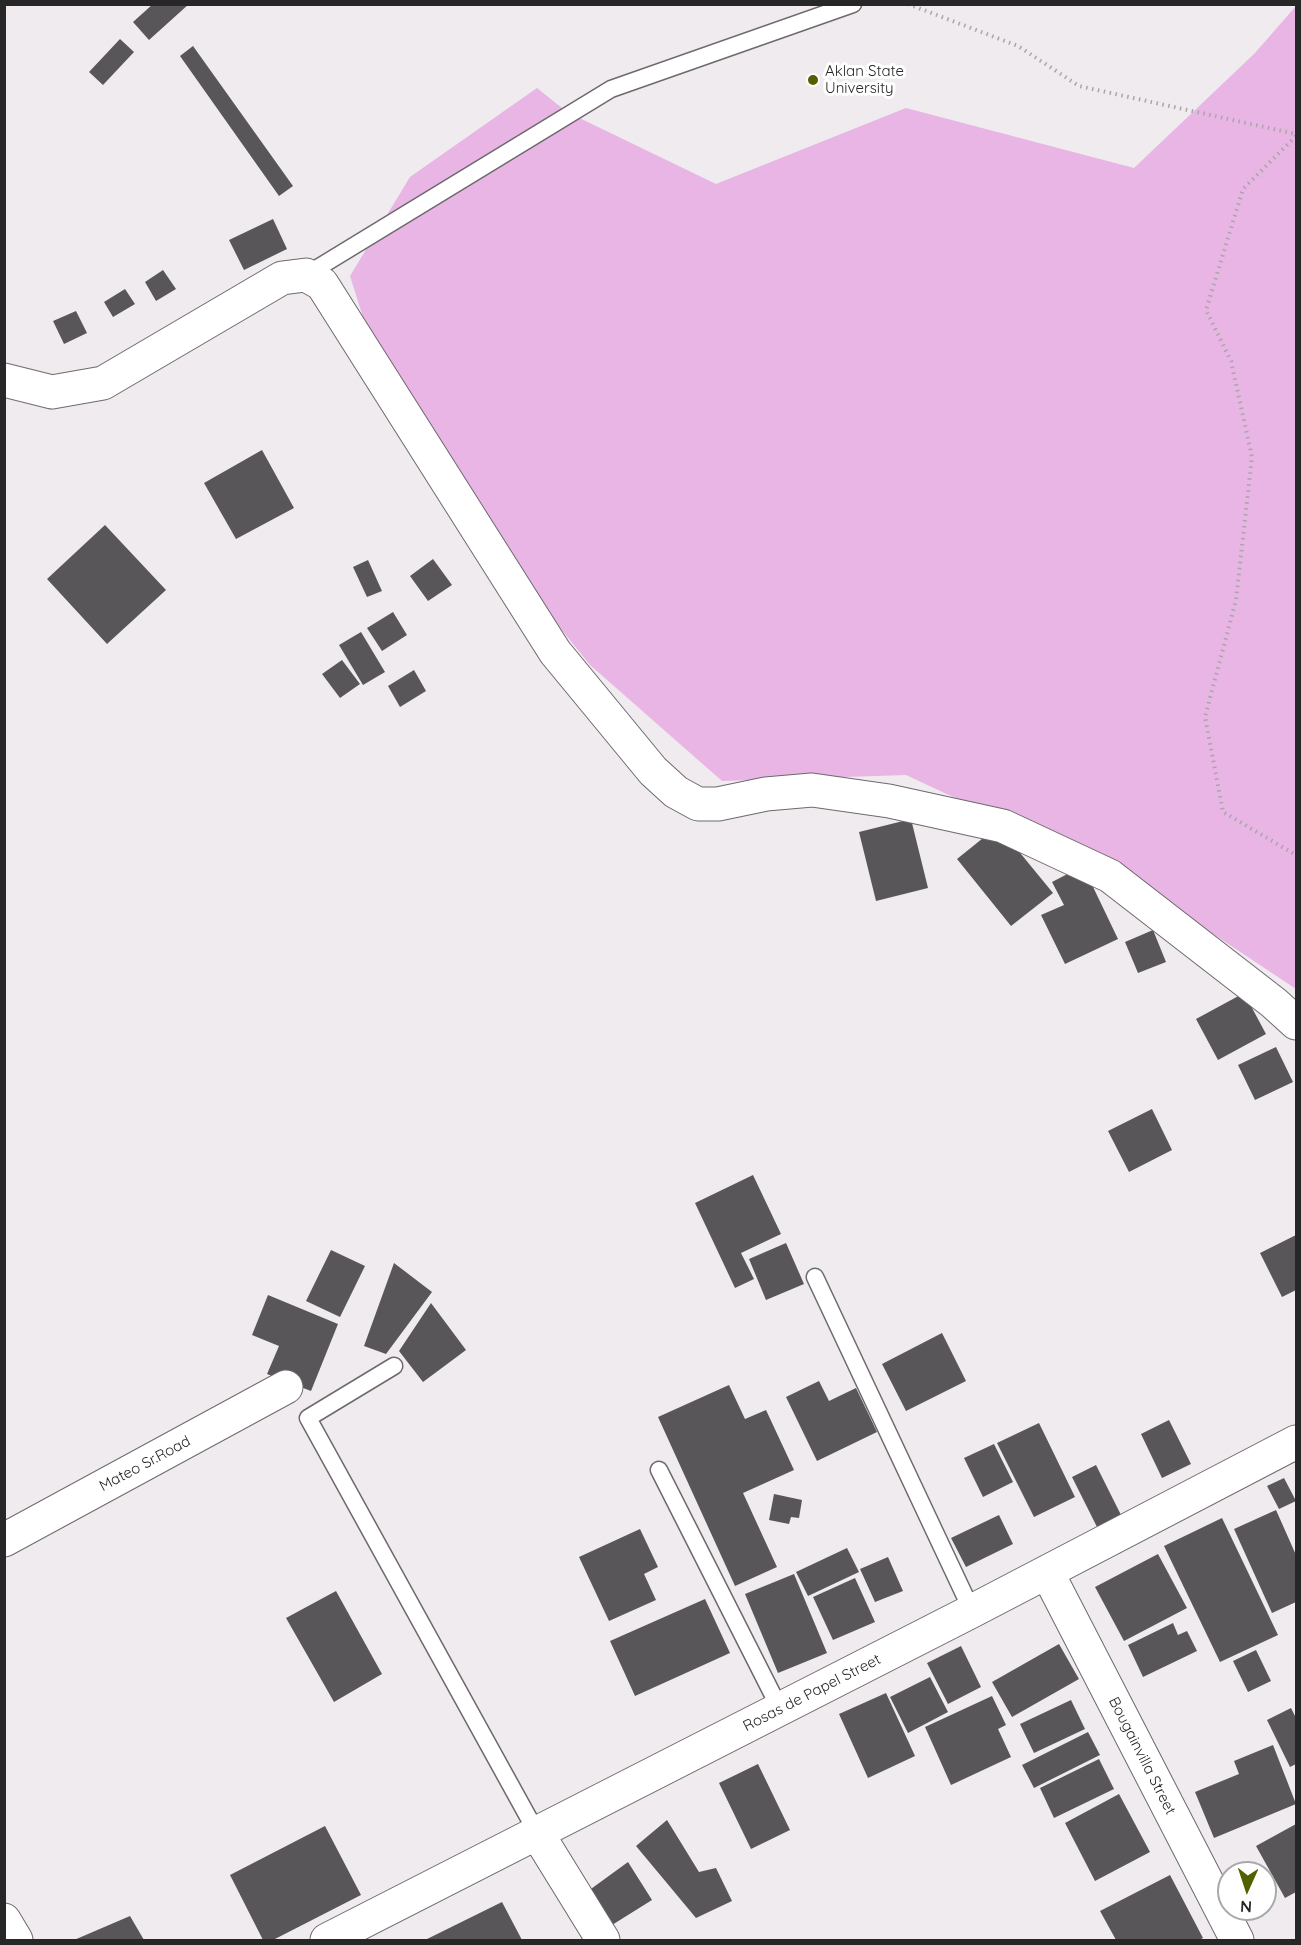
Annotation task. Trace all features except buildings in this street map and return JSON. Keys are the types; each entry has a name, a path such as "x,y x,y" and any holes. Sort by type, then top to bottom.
{"street":[{"path":"4,380 52,392 103,383 282,279 306,276 322,284 555,652 653,771 676,792 698,804 718,804 766,794 812,790 889,801 1003,826 1110,876 1274,1003 1296,1023"},
{"name":"Mateo Sr.Road","path":"4,1540 286,1388"},
{"name":"Rosas de Papel Street","path":"327,1941 972,1611 1296,1442"},
{"name":"Bougainvilla Street","path":"1047,1572 1238,1941"},
{"path":"537,1833 603,1941"},
{"path":"4,1920 16,1941"}],"lane":[{"path":"306,276 611,89 853,4"},
{"path":"815,1277 972,1611"},
{"path":"394,1366 308,1418 537,1833"},
{"path":"659,1470 780,1709"}],"path":[{"path":"908,4 1018,46 1079,86 1296,135"},
{"path":"1296,135 1242,189 1206,310 1231,361 1252,457 1236,600 1205,717 1223,812 1296,855"}],"shaded area":[{"path":"1296,6 1296,989 1135,882 906,775 722,781 590,665 397,425 350,276 410,177 537,88 567,112 716,184 906,108 1134,168 1255,53"}],"place":[{"name":"Aklan State University","path":"813,80"}]}
